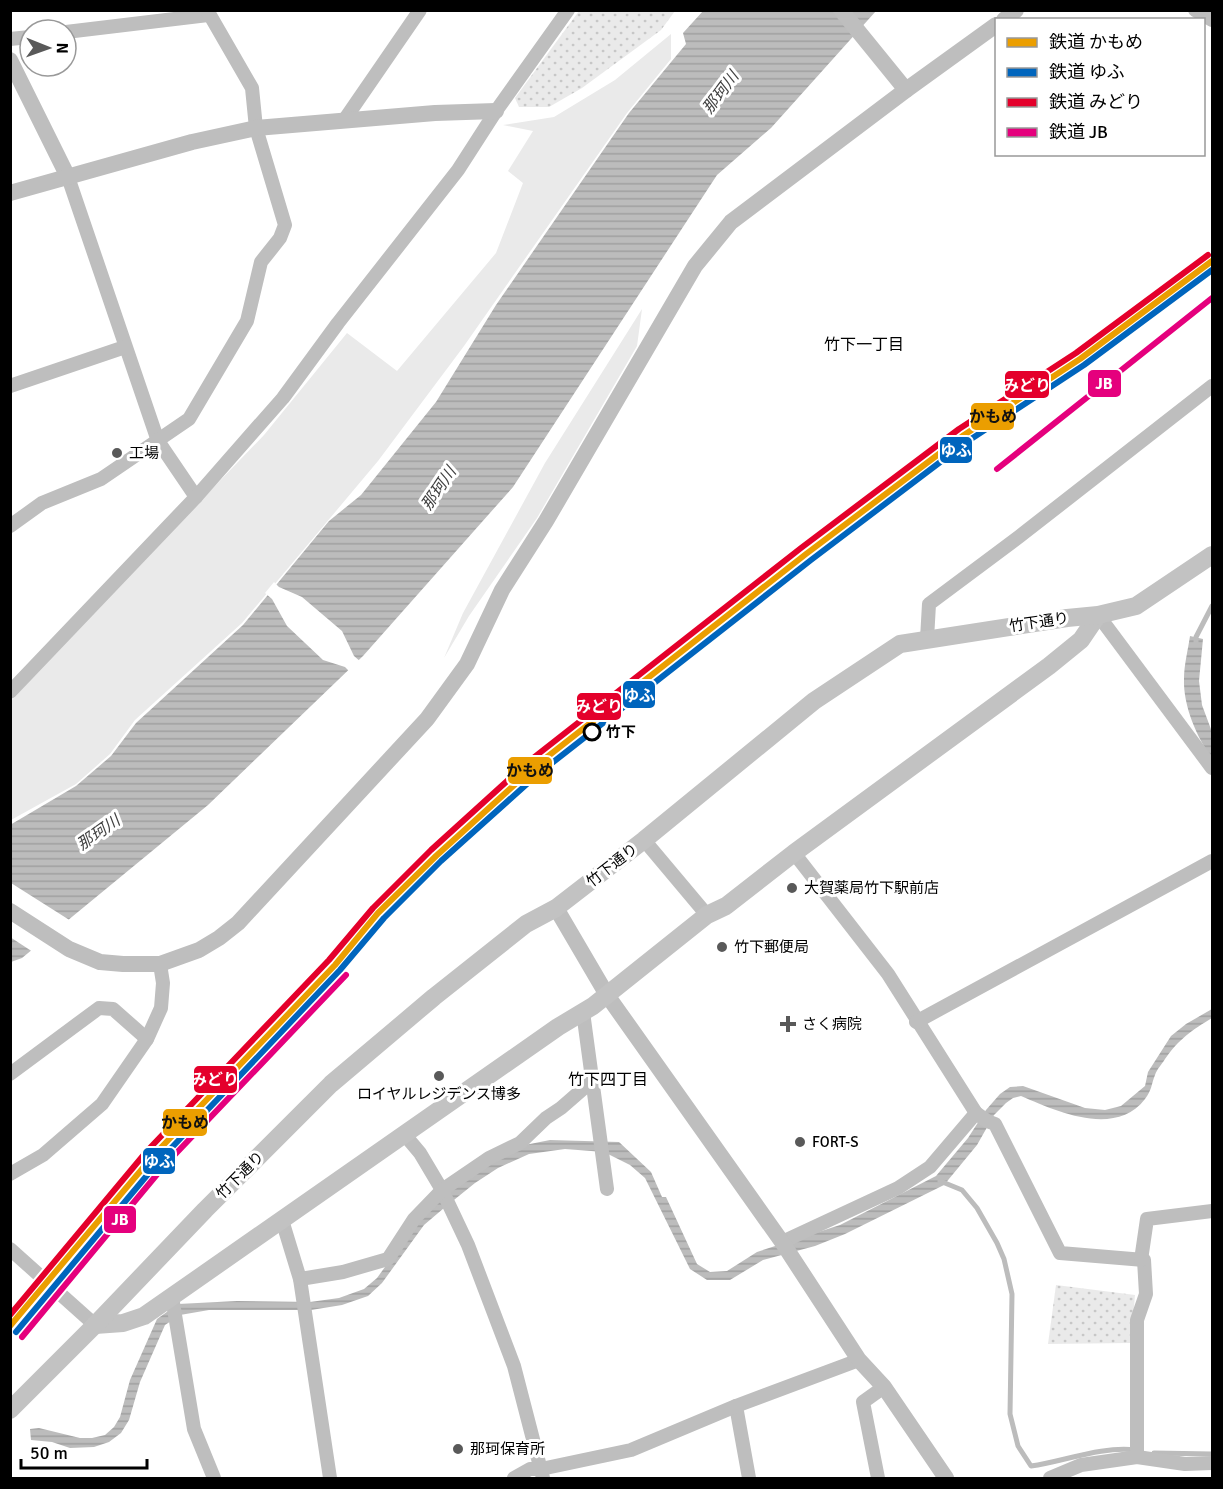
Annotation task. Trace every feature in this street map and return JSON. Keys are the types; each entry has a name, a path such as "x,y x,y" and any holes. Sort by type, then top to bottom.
{"main road":[{"name":"竹下通り","path":"10,1410 331,1084 434,997 526,924 556,908 644,840 814,701 900,644 1098,615 1136,606 1212,555"},
{"path":"95,1325 134,1320 172,1303 282,1220 558,1027 583,1012 707,915 726,906 794,853 1049,666 1081,640 1098,615"}],"street":[{"path":"345,119 420,10"},
{"path":"10,692 196,497 283,398 338,323 458,170 496,111 568,10"},
{"path":"841,10 906,90"},
{"path":"1195,10 1212,20"},
{"path":"10,526 42,503 101,479 189,418 247,321 261,262 280,238 285,225 256,128 252,88 207,13 152,16 78,30"},
{"path":"10,911 69,948 100,962 123,964 160,964 199,950 238,923 427,719 467,664 501,590 546,521 695,266 731,222 995,26"},
{"path":"10,60 68,177 158,441 196,497"},
{"path":"10,193 192,142 256,128 435,112 496,111"},
{"path":"10,386 126,347"},
{"path":"927,639 929,604 1212,386"},
{"path":"1098,615 1212,768"},
{"path":"644,840 707,915"},
{"path":"794,853 888,974 916,1022 976,1113 995,1124 1060,1253 1144,1260 1146,1294 1137,1320 1137,1457"},
{"path":"916,1022 1212,861"},
{"path":"556,908 607,994 782,1242 859,1360 884,1387 946,1479"},
{"path":"10,1174 43,1155 102,1104 147,1039 161,1008 163,983 160,964"},
{"path":"10,1074 99,1008 113,1009 147,1039"},
{"path":"583,1012 607,1189"},
{"path":"300,1279 343,1272 388,1259 414,1219 442,1190 489,1158 520,1143 591,1081"},
{"path":"782,1242 898,1188 930,1167 976,1113"},
{"path":"404,1134 420,1153 442,1190 468,1245 514,1366 542,1474"},
{"path":"1141,1260 1147,1219 1212,1211"},
{"path":"282,1220 300,1279 330,1479"},
{"path":"10,1249 95,1325"},
{"path":"172,1303 194,1429 214,1479"},
{"path":"514,1479 530,1469 542,1474 631,1450 736,1406 859,1360"},
{"path":"878,1479 863,1402 884,1387"},
{"path":"736,1406 749,1479"},
{"path":"1050,1479 1081,1465 1137,1457 1185,1464 1212,1463"}],"shaded area":[{"path":"579,11 675,11 661,30 582,88 549,107 519,107 515,98"},
{"path":"671,34 671,59 627,113 464,346 378,461 242,623 135,720 110,754 76,784 11,820 10,702 264,435 347,333 397,371 496,253 523,183 508,171 533,131 503,125 554,117 615,80"},
{"path":"642,309 637,346 537,518 469,616 444,658 463,613 545,463"},
{"path":"1056,1285 1135,1295 1131,1343 1048,1344"}],"water":[{"name":"那珂川","path":"703,11 876,11 771,128 717,175 513,487 363,656 208,805 22,958 11,962 10,825 76,786 111,756 136,723 243,625 329,521 361,495 436,402 496,305 629,113 686,44 683,33"},
{"path":"1190,636 1203,639 1199,681 1202,705 1212,732 1212,759 1196,731 1188,710 1184,689 1185,663"},
{"path":"1212,1009 1212,1018 1186,1036 1170,1052 1157,1071 1147,1096 1132,1111 1118,1117 1085,1118 1021,1096 1013,1098 994,1115 977,1145 944,1185 845,1234 815,1246 763,1260 730,1280 707,1280 690,1269 645,1178 630,1165 604,1152 565,1149 529,1154 498,1168 475,1183 424,1225 382,1283 368,1296 342,1305 311,1310 209,1310 180,1315 165,1325 140,1382 129,1420 121,1433 109,1442 94,1447 70,1448 52,1442 31,1440 30,1429 39,1428 80,1438 92,1438 105,1435 114,1427 120,1417 130,1380 157,1319 178,1304 237,1301 310,1302 339,1298 364,1289 377,1278 419,1220 468,1174 525,1145 550,1140 619,1142 651,1172 662,1197 666,1197 697,1264 710,1272 727,1271 757,1252 840,1225 936,1176 968,1138 986,1110 1000,1094 1010,1087 1023,1086 1085,1108 1105,1110 1121,1106 1145,1086 1148,1072 1171,1036"}],"pier":[{"path":"274,582 279,587 302,597 342,631 354,656 361,662 350,672 345,667 323,660 287,626 272,599 265,593"},
{"path":"11,883 71,921 33,952 10,937"}],"waterway":[{"path":"1196,643 1196,637 1212,606"},
{"path":"940,1181 962,1190 977,1208 1004,1259 1012,1294 1010,1414 1018,1446 1031,1466 1109,1450 1136,1450"},
{"path":"1154,1453 1212,1454"}],"rail line":[{"name":"みどり","path":"10,1315 147,1151 329,960 373,908 431,850 528,762 801,548 959,429 1076,353 1208,255"},
{"name":"かもめ","path":"10,1326 153,1156 335,965 378,913 436,856 533,768 806,554 964,435 1080,359 1212,261"},
{"name":"ゆふ","path":"16,1332 159,1161 340,970 384,918 441,861 538,774 811,560 968,441 1084,365 1212,270"},
{"name":"JB","path":"997,469 1212,298"},
{"name":"JB","path":"22,1337 164,1166 346,975"}],"place":[{"name":"工場","path":"117,453"},
{"name":"竹下","path":"592,732"},
{"name":"大賀薬局竹下駅前店","path":"792,888"},
{"name":"竹下郵便局","path":"722,947"},
{"name":"さく病院","path":"788,1024"},
{"name":"ロイヤルレジデンス博多","path":"439,1076"},
{"name":"FORT-S","path":"800,1142"},
{"name":"那珂保育所","path":"458,1449"}],"district":[{"name":"竹下一丁目","path":"864,344"},
{"name":"竹下四丁目","path":"608,1079"}]}
